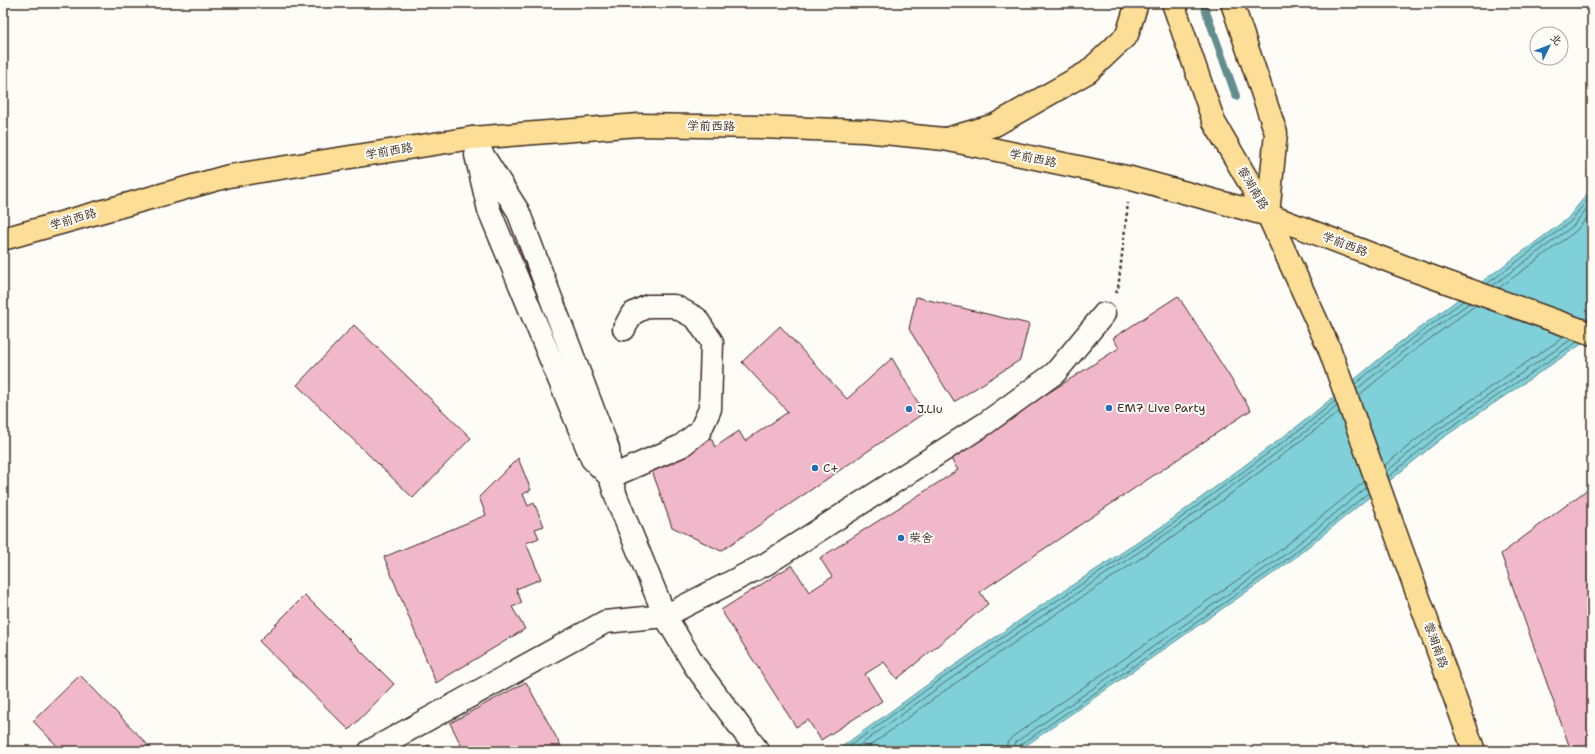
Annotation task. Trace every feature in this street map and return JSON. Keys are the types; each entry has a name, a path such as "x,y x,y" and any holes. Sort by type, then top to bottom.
{"main road":[{"path":"944,139 995,125 1088,72 1127,35 1137,3"},
{"name":"蓉湖南路","path":"1173,3 1214,122 1268,215 1329,348 1474,751"},
{"name":"蓉湖南路","path":"1232,3 1276,133 1268,215"},
{"name":"学前西路","path":"3,239 13,233 229,176 472,138 639,125 760,127 864,131 944,139 1131,178 1268,215 1413,270 1592,334"},
{"path":"3,252 13,233"}],"street":[{"path":"472,138 489,210 592,459 610,477 665,616 695,666 758,751"},
{"path":"610,477 681,446 700,432 710,409 712,342 696,318 674,306 648,306 632,314 624,329"},
{"path":"370,751 605,622 665,616 766,564 986,423 1055,372 1104,314"}],"path":[{"path":"1118,289 1131,178"}],"water":[{"path":"1592,188 1592,337 1441,439 1288,563 1018,751 836,751 938,677 1039,607 1167,523 1303,422 1395,346 1567,219"}],"building":[{"path":"1178,296 1251,410 980,592 988,604 897,679 884,662 865,674 882,701 821,740 808,720 796,727 721,610 792,565 809,592 832,577 820,558 958,470 949,456 1119,348 1113,338"},
{"path":"916,297 1029,324 1020,360 954,402 909,329"},
{"path":"354,325 471,438 413,498 297,385"},
{"path":"780,326 847,399 892,358 924,413 721,551 672,527 650,465 711,438 715,447 739,431 745,441 788,412 742,362"},
{"path":"518,458 531,490 523,494 528,506 534,503 544,526 535,529 539,538 526,543 541,579 516,589 522,603 512,607 525,629 436,683 384,557 486,515 479,497"},
{"path":"1592,486 1592,751 1571,751 1501,554"},
{"path":"305,595 394,684 349,730 259,641"},
{"path":"80,675 154,751 62,751 33,721"},
{"path":"526,682 562,748 557,751 464,751 450,723"},
{"path":"429,745 432,751 418,751"}],"waterway":[{"path":"1203,3 1236,96"}],"place":[{"name":"EM7 Live Party","path":"1109,408"},
{"name":"J.Liu","path":"909,409"},
{"name":"C+","path":"815,468"},
{"name":"荣舍","path":"901,538"}]}
